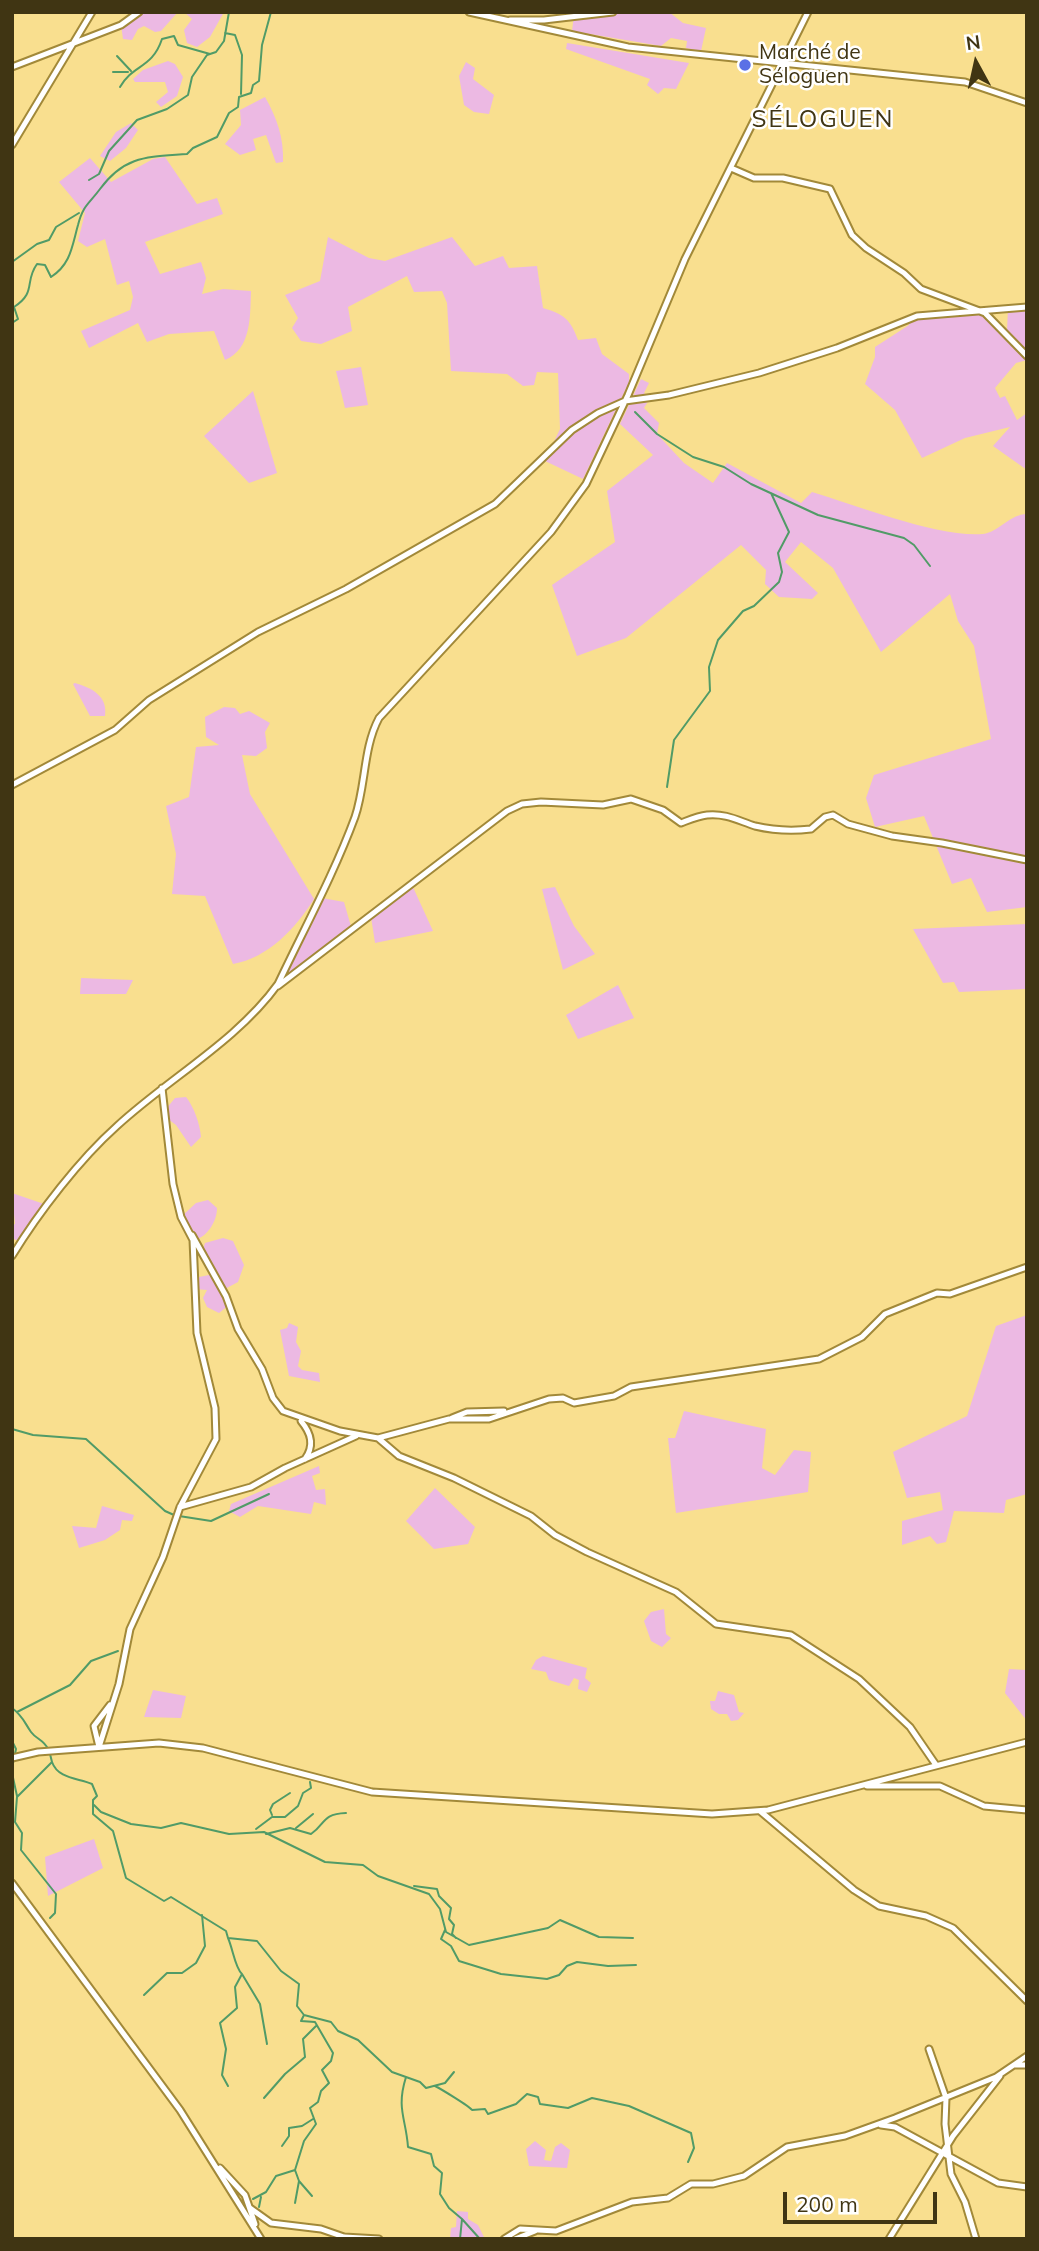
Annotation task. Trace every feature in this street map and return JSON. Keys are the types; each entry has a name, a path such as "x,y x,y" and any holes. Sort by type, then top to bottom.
{"street":[{"path":"12,145 92,12"},
{"path":"12,67 121,25 139,12"},
{"path":"469,12 628,47 965,82 1027,103"},
{"path":"500,20 544,20 613,12"},
{"path":"275,989 344,845 360,801 369,747 379,718 568,511 586,484 625,401 685,259 808,12"},
{"path":"731,168 754,178 783,178 830,190 852,235 866,248 904,273 921,289 980,310 1010,336 1027,356"},
{"path":"12,785 107,735 155,696 258,632 370,575 495,505 572,430 598,413 625,401 669,395 759,373 837,348 917,316 1027,307"},
{"path":"12,1256 28,1230 102,1142 162,1088 234,1030 275,989 507,811 522,804 571,802 603,805 631,799 663,810 681,823 705,815 718,815 736,817 753,826 793,830 811,829 825,817 833,816 848,824 892,836 1027,860"},
{"path":"162,1088 173,1184 181,1217 226,1296 238,1329 262,1369 277,1405 299,1418 359,1435 378,1438 449,1419 489,1419 549,1399 563,1398 575,1403 593,1397 614,1396 631,1387 732,1373 757,1366 807,1362 855,1342 885,1314 937,1293 950,1294 1027,1267"},
{"path":"99,1747 94,1726 111,1703 119,1685 130,1629 163,1557 180,1507 212,1451 217,1424 197,1333 192,1235"},
{"path":"299,1418 309,1432 312,1446 303,1461"},
{"path":"180,1507 251,1487 359,1435"},
{"path":"378,1438 399,1456 454,1478 531,1516 555,1535 587,1552 676,1592 716,1624 791,1635 859,1679 910,1727 936,1765"},
{"path":"99,1747 109,1721 111,1703"},
{"path":"12,1758 99,1747 159,1744 203,1748 372,1792 684,1814 738,1814 860,1786 1027,1741"},
{"path":"860,1786 940,1786 985,1806 1027,1810"},
{"path":"760,1811 854,1889 879,1906 926,1916 953,1928 1026,1999"},
{"path":"12,1883 120,2026 215,2164 259,2236"},
{"path":"889,2239 945,2155 946,2098 929,2049"},
{"path":"504,2239 520,2229 556,2231 632,2202 668,2198 691,2184 713,2184 744,2176 787,2147 845,2136 946,2098 1001,2074 1027,2056"},
{"path":"1014,2065 1027,2066"},
{"path":"947,2145 1001,2074"},
{"path":"877,2124 895,2127 998,2183 1027,2188"},
{"path":"945,2155 975,2239"},
{"path":"215,2164 240,2188 259,2236"},
{"path":"250,2208 271,2223 320,2229 344,2237 379,2239"},
{"path":"515,2239 535,2231"}],"shaded area":[{"path":"139,12 177,13 161,31 155,32 144,26 138,29 132,40 123,39 121,25"},
{"path":"184,12 224,12 210,37 197,47 187,43 184,30 192,19"},
{"path":"669,12 683,23 706,28 701,51 686,48 687,41 671,38 661,46 572,31 574,15"},
{"path":"567,43 689,63 676,89 664,88 658,94 647,85 650,79 566,49"},
{"path":"168,61 175,64 183,77 177,96 161,107 156,102 168,92 165,82 135,82 133,79 143,70"},
{"path":"466,62 475,68 473,79 494,95 489,114 474,112 464,105 459,76"},
{"path":"265,97 279,128 283,162 276,163 266,135 253,139 256,150 240,155 225,144 241,125 240,110"},
{"path":"131,123 138,130 126,148 110,161 100,156 116,132"},
{"path":"165,157 197,204 217,198 223,214 145,242 160,274 201,262 206,278 202,294 223,289 251,291 245,340 234,355 225,360 214,331 169,334 147,342 138,323 89,348 81,331 130,310 133,297 129,281 117,285 105,239 87,247 78,241 85,213 59,182 90,158 111,182 153,159"},
{"path":"328,237 369,258 385,261 452,237 475,266 503,256 509,268 537,266 543,308 566,319 573,327 578,340 596,338 602,354 629,374 629,382 583,479 545,461 560,429 558,373 537,372 534,385 523,386 507,374 451,371 447,303 442,291 414,292 407,276 348,307 352,331 321,344 301,341 292,328 298,318 285,295 320,281"},
{"path":"1027,307 1027,360 1016,363 995,388 1000,398 1005,396 1017,420 1027,413 1027,470 993,446 1010,427 965,438 922,458 895,410 865,384 875,357 875,347 909,325 909,318 980,310 1007,331 1008,308"},
{"path":"361,367 368,405 345,408 336,371"},
{"path":"641,379 649,383 644,393 650,398 644,408 659,423 657,434 684,463 713,483 727,463 801,503 812,492 921,526 965,534 989,533 1015,517 1027,514 1027,907 987,912 971,878 952,884 924,816 875,827 866,798 874,775 991,739 974,646 958,621 950,594 881,652 833,568 801,542 785,562 818,593 812,599 779,597 765,584 766,570 741,545 626,638 577,656 552,585 615,542 607,491 653,455 620,424"},
{"path":"253,391 277,473 249,483 204,436"},
{"path":"73,684 98,694 104,703 105,716 90,716"},
{"path":"224,707 235,708 240,714 249,711 270,723 265,732 267,748 256,756 242,755 250,794 314,899 299,921 280,940 258,955 233,964 205,896 172,894 176,854 166,806 189,797 196,747 219,745 206,737 205,717"},
{"path":"412,885 433,931 375,943 371,917"},
{"path":"555,887 574,926 595,954 563,970 542,889"},
{"path":"322,898 344,902 352,930 292,976 286,973"},
{"path":"1027,924 1027,989 959,992 954,982 943,983 913,929"},
{"path":"81,978 133,980 126,994 80,994"},
{"path":"618,985 634,1018 578,1039 566,1015"},
{"path":"186,1097 196,1116 201,1137 191,1147 176,1125 168,1119 166,1109 175,1098"},
{"path":"12,1193 44,1204 18,1241 12,1238 12,1225 15,1224"},
{"path":"208,1200 217,1208 215,1218 208,1232 195,1240 181,1217 196,1203"},
{"path":"223,1238 233,1241 244,1265 238,1282 223,1290 229,1305 219,1313 207,1307 203,1298 207,1290 195,1289 194,1278 214,1274 202,1253 205,1243"},
{"path":"1027,1315 1027,1494 1006,1500 1004,1513 954,1511 946,1542 937,1544 930,1536 902,1545 902,1521 943,1510 940,1492 907,1498 893,1452 967,1416 996,1326"},
{"path":"289,1323 298,1327 296,1342 301,1351 298,1366 302,1370 319,1373 320,1382 289,1376 280,1330 287,1328"},
{"path":"684,1411 766,1429 762,1468 775,1475 794,1450 811,1452 808,1492 676,1513 668,1438 675,1438"},
{"path":"319,1466 320,1473 312,1476 316,1490 325,1489 326,1505 314,1502 311,1514 258,1506 240,1517 229,1511 231,1504"},
{"path":"435,1488 475,1527 468,1544 434,1549 406,1521"},
{"path":"102,1506 134,1515 132,1521 122,1520 120,1530 105,1540 79,1548 72,1526 96,1528"},
{"path":"664,1609 666,1634 671,1638 662,1647 651,1641 644,1621 651,1612"},
{"path":"543,1656 587,1668 585,1678 591,1683 587,1692 578,1689 579,1680 574,1678 569,1686 549,1680 546,1672 531,1669 536,1660"},
{"path":"1009,1669 1027,1670 1027,1721 1005,1693"},
{"path":"153,1690 186,1696 181,1718 144,1717"},
{"path":"718,1691 734,1695 739,1712 744,1713 738,1720 731,1721 727,1714 719,1714 711,1709 710,1701 715,1701"},
{"path":"94,1839 103,1868 48,1896 45,1857"},
{"path":"535,2141 546,2150 544,2160 551,2161 555,2147 561,2143 570,2150 567,2168 529,2166 526,2149"},
{"path":"457,2211 468,2212 468,2219 478,2225 485,2239 450,2239 451,2228 456,2227"}],"waterway":[{"path":"89,180 99,174 109,151 137,120 167,109 188,95 192,77 207,55 216,52 224,41 229,12"},
{"path":"12,323 18,319 14,307 28,292 37,264 45,265 51,277 58,272 70,254 82,213 109,178 138,160 187,154 193,148 217,137 229,113 238,107 239,97 251,93 253,85 259,81 262,45 271,12"},
{"path":"225,33 235,35 242,55 241,94"},
{"path":"120,87 153,56 162,39 174,36 178,45 210,54"},
{"path":"117,56 131,71"},
{"path":"113,72 128,72"},
{"path":"12,262 37,244 49,240 56,227 79,213"},
{"path":"635,412 657,434 693,457 724,467 751,484 818,515 904,538 914,545 930,566"},
{"path":"667,787 674,740 710,691 709,667 718,640 743,611 754,606 779,582 782,572 778,553 789,532 771,493"},
{"path":"12,1429 33,1435 86,1439 165,1511 174,1515"},
{"path":"179,1516 211,1521 269,1494"},
{"path":"17,1712 70,1685 91,1661 118,1651"},
{"path":"12,1708 48,1749"},
{"path":"12,1741 16,1749 12,1768"},
{"path":"50,1754 52,1762 17,1797 15,1822 22,1833 21,1850 56,1894 55,1913 50,1918"},
{"path":"52,1762 64,1775 92,1784 97,1796 93,1800 93,1814 113,1831 126,1878 164,1901 171,1897 226,1931 228,1938 257,1941 281,1971 299,1984 297,2006 304,2015 301,2021 315,2022 333,2053 331,2061 322,2070 329,2083 321,2091 318,2102 310,2108 316,2124 304,2141 295,2170 276,2176 266,2192 253,2199"},
{"path":"12,1773 17,1796"},
{"path":"256,1829 272,1817 285,1817 298,1806 303,1793 311,1788 310,1782"},
{"path":"272,1815 270,1810 273,1804 290,1793"},
{"path":"94,1805 101,1812 131,1824 161,1828 181,1823 229,1834 264,1832 325,1862 363,1865 378,1876 429,1894 440,1909 446,1932 469,1945 548,1928 560,1920 599,1937 633,1938"},
{"path":"266,1834 290,1828 311,1834 328,1817 346,1813"},
{"path":"296,1828 313,1814"},
{"path":"414,1886 437,1889 439,1896 451,1908 449,1919 454,1925 452,1934 456,1938"},
{"path":"144,1995 167,1973 182,1973 196,1963 205,1946 202,1915"},
{"path":"445,1930 441,1939 451,1946 459,1961 501,1974 547,1979 559,1975 567,1966 577,1962 608,1966 636,1965"},
{"path":"228,1938 242,1974 235,1987 237,2008 220,2023 226,2049 222,2075 228,2086"},
{"path":"242,1974 260,2004 267,2044"},
{"path":"304,2015 331,2022 338,2031 358,2040 392,2072 420,2082 426,2088 445,2083 454,2072"},
{"path":"264,2098 285,2074 305,2057 303,2039 316,2026"},
{"path":"406,2077 402,2106 408,2147 431,2154 434,2166 442,2173 440,2194 449,2208 462,2219 460,2239"},
{"path":"435,2086 472,2110 485,2109 488,2114 516,2104 527,2094 538,2097 540,2104 568,2108 592,2098 629,2106 691,2133 694,2148 688,2162"},
{"path":"282,2146 289,2136 289,2128 302,2126 313,2119"},
{"path":"295,2170 299,2181 295,2203"},
{"path":"299,2181 312,2196"},
{"path":"259,2207 261,2197"},
{"path":"462,2219 480,2239"}],"place":[{"name":"Marché de Séloguen","path":"745,65"}],"district":[{"name":"SÉLOGUEN","path":"823,120"}]}
